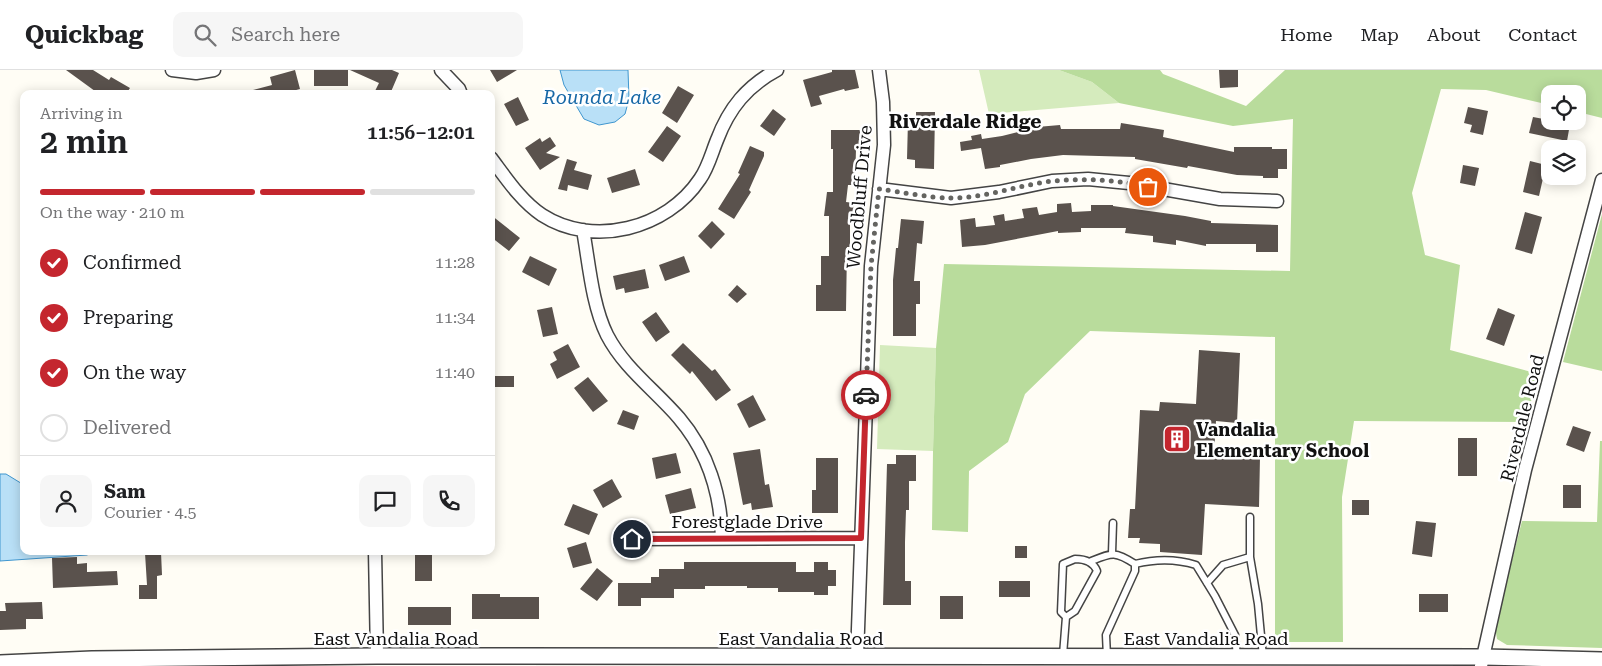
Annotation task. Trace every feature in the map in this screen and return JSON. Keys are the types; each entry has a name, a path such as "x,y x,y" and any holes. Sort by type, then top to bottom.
{"street":[{"path":"172,70 196,73 214,70"},
{"path":"441,70 459,90"},
{"path":"495,163 518,194 542,215 565,226 605,232 633,227 663,215 683,199 701,178 720,132 742,95 766,76 778,70"},
{"name":"Woodbluff Drive","path":"857,657 871,266 884,145 883,102 878,70"},
{"path":"879,189 951,198 999,192 1052,181 1088,179 1130,183 1220,200 1277,202"},
{"name":"Riverdale Road","path":"1482,661 1526,470 1602,180"},
{"path":"583,230 595,300 606,333 622,360 680,419 700,447 714,484 721,517 722,538"},
{"name":"Forestglade Drive","path":"632,539 861,538"},
{"path":"375,555 377,656"},
{"name":"East Vandalia Road","path":"3,664 377,656 502,662 857,657 1263,657 1482,661 1602,660"}],"lane":[{"path":"1250,517 1250,557 1258,604 1263,657"},
{"path":"1112,553 1114,523"},
{"path":"1090,562 1112,553 1124,557 1135,564 1151,560 1187,562 1196,565 1235,635 1237,657"},
{"path":"1207,583 1223,565 1250,557"},
{"path":"1063,657 1066,617 1061,612 1063,564 1075,559 1083,559 1090,562 1097,571 1075,611 1066,617"},
{"path":"1107,657 1106,635 1135,571 1135,564"}],"green space":[{"path":"979,70 1059,70 1092,82 1119,103 989,114"},
{"path":"1059,70 1160,70 1163,74 1246,106 1285,70 1602,70 1602,118 1586,114 1586,85 1541,85 1541,103 1486,90 1441,89 1412,193 1425,255 1460,265 1450,350 1539,374 1525,422 1354,421 1342,497 1343,642 1275,642 1275,337 1090,331 1025,394 1008,442 969,471 968,532 932,530 936,348 944,264 1290,271 1293,119 1233,126 1119,103 1092,82"},
{"path":"1602,214 1602,371 1563,362"},
{"path":"880,345 936,348 933,451 877,449"},
{"path":"1600,441 1602,441 1602,648 1507,645 1497,639 1495,627 1522,521 1597,522"}],"water":[{"name":"Rounda Lake","path":"560,70 628,70 629,99 625,114 615,122 599,125 584,119 564,85"},
{"path":"0,474 6,474 20,483 20,555 87,555 0,561"}],"building":[{"path":"66,70 93,70 109,80 111,77 130,88 129,90 94,90"},
{"path":"295,70 300,89 253,90 272,85 270,77"},
{"path":"314,70 348,70 348,86 314,86"},
{"path":"350,70 392,70 399,73 392,90 376,90 379,83"},
{"path":"490,70 517,70 497,82"},
{"path":"832,70 855,70 859,88 845,91 844,89 819,96 822,104 811,107 803,80 832,72"},
{"path":"1219,70 1238,70 1238,87 1220,88"},
{"path":"678,86 694,95 677,123 662,113"},
{"path":"518,97 529,120 516,126 504,104"},
{"path":"1468,107 1488,111 1483,135 1470,132 1472,125 1464,123"},
{"path":"773,109 786,119 774,136 760,126"},
{"path":"916,112 935,112 934,169 915,168 915,160 907,159 908,120 916,120"},
{"path":"1533,117 1541,119 1541,130 1569,130 1567,140 1529,133"},
{"path":"1121,123 1164,130 1163,137 1234,152 1234,147 1287,149 1287,169 1278,169 1278,178 1263,178 1263,176 1237,175 1188,166 1187,168 1135,159 1135,157 1063,155 1031,159 985,169 981,148 961,151 960,142 972,140 971,136 981,134 982,139 1037,127 1060,125 1061,129 1120,129"},
{"path":"667,126 681,136 663,162 648,152"},
{"path":"831,130 860,130 860,149 856,149 855,185 848,185 846,202 854,203 852,219 850,219 850,247 847,247 846,311 816,311 816,285 821,285 821,256 829,256 829,216 824,216 827,192 833,192"},
{"path":"550,137 556,146 546,153 560,157 540,170 525,148 540,138 542,142"},
{"path":"750,146 764,152 764,156 749,190 751,192 734,219 718,209 740,174 738,173"},
{"path":"567,159 577,162 574,170 592,175 588,190 568,185 567,191 558,189"},
{"path":"1530,161 1541,164 1541,185 1539,196 1523,192"},
{"path":"1463,165 1479,168 1475,186 1460,183"},
{"path":"635,169 640,185 612,193 607,178"},
{"path":"1071,203 1072,212 1091,211 1091,205 1113,205 1185,216 1211,221 1211,223 1278,225 1278,252 1256,252 1256,244 1206,244 1206,246 1176,240 1176,245 1153,242 1153,236 1125,233 1126,228 1081,228 1081,232 1058,233 1058,231 985,245 962,247 960,220 975,218 976,227 995,225 993,216 1004,214 1005,221 1024,218 1022,209 1037,207 1039,215 1057,212 1057,204"},
{"path":"1525,212 1542,217 1532,254 1515,249"},
{"path":"495,218 520,238 509,251 495,240"},
{"path":"901,219 924,221 922,244 917,243 914,281 920,281 920,304 916,304 916,336 893,336 893,280"},
{"path":"712,221 725,234 711,249 698,236"},
{"path":"530,256 557,269 549,286 522,272"},
{"path":"684,256 690,272 665,281 659,265"},
{"path":"645,269 649,288 625,293 624,288 616,290 613,276"},
{"path":"737,285 747,294 737,303 728,295"},
{"path":"552,307 558,334 543,337 537,310"},
{"path":"1498,308 1515,315 1504,346 1486,339"},
{"path":"656,312 670,332 656,342 642,322"},
{"path":"683,343 712,371 715,369 731,390 716,401 692,371 690,374 671,355"},
{"path":"568,344 580,367 557,379 550,364 557,360 553,352"},
{"name":"Vandalia Elementary School","path":"1199,350 1240,353 1237,423 1216,421 1214,454 1260,457 1259,507 1205,504 1202,555 1160,552 1160,544 1139,543 1140,538 1128,538 1130,509 1135,509 1140,410 1159,411 1160,402 1196,404"},
{"path":"495,376 514,376 514,387 495,387"},
{"path":"588,377 608,401 593,412 574,388"},
{"path":"753,395 766,420 749,428 737,404"},
{"path":"623,410 639,416 634,430 617,424"},
{"path":"1573,426 1591,432 1584,452 1566,445"},
{"path":"1458,438 1477,438 1477,476 1458,476"},
{"path":"760,449 765,485 769,484 773,507 752,510 751,503 743,505 733,453"},
{"path":"676,453 681,473 656,479 652,458"},
{"path":"896,455 916,455 916,481 909,481 909,510 906,510 905,581 911,581 911,605 883,605 887,464 896,464"},
{"path":"816,458 838,458 838,513 812,513 812,490 816,490"},
{"path":"612,479 622,497 603,508 593,490"},
{"path":"1563,485 1581,485 1581,508 1563,508"},
{"path":"691,488 696,508 670,514 665,495"},
{"path":"1352,500 1369,500 1369,515 1352,515"},
{"path":"573,504 598,514 589,535 564,525"},
{"path":"1416,521 1436,523 1432,557 1412,554"},
{"path":"586,542 592,563 573,568 567,548"},
{"path":"1015,546 1027,546 1027,558 1015,558"},
{"path":"145,555 161,555 162,575 157,576 157,599 139,599 139,585 147,585"},
{"path":"415,555 432,555 432,581 415,581"},
{"path":"77,557 77,564 87,563 87,572 117,571 118,585 53,588 52,558"},
{"path":"684,562 796,562 796,572 814,572 814,562 828,562 828,570 836,570 836,586 828,586 828,595 814,595 814,592 778,592 778,588 705,586 705,589 674,589 674,598 641,598 641,606 618,606 618,583 651,583 651,577 659,577 659,569 684,569"},
{"path":"597,568 613,581 597,601 580,589"},
{"path":"999,581 1030,581 1030,597 999,597"},
{"path":"472,594 500,594 500,597 539,597 539,619 472,619"},
{"path":"1419,594 1448,594 1448,612 1419,612"},
{"path":"940,596 963,596 963,619 940,619"},
{"path":"42,602 43,619 26,619 26,629 0,630 0,611 6,611 5,603"},
{"path":"408,607 451,607 451,625 408,625"}],"way so far":[{"path":"866,395 871,266 879,189 951,198 999,192 1052,181 1088,179 1130,183 1148,187"}],"place":[{"name":"Vandalia Elementary School","path":"1177,439"}],"district":[{"name":"Riverdale Ridge","path":"965,121"}],"route":[{"path":"632,539 861,538 866,395"}]}
